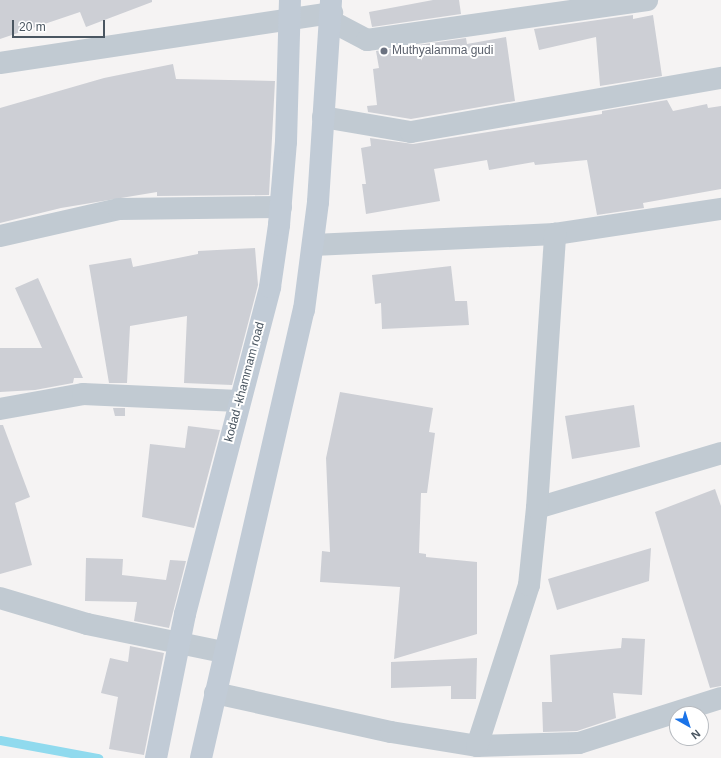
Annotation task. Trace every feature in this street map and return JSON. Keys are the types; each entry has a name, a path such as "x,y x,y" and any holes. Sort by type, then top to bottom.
{"main road":[{"name":"kodad -khammam road","path":"156,758 180,642 270,287 281,207 286,142 289,10"},
{"path":"203,750 224,652 304,310 313,245 331,11"}],"street":[{"path":"0,63 289,10 331,11 367,40 647,0"},
{"path":"323,117 410,132 721,78"},
{"path":"0,236 119,209 281,207"},
{"path":"313,245 555,234 721,209"},
{"path":"477,746 529,586 537,508 555,234"},
{"path":"0,409 83,394 240,401"},
{"path":"537,508 721,454"},
{"path":"0,598 87,624 224,652"},
{"path":"215,694 391,732 477,746 579,743 721,698"}],"building":[{"path":"0,0 152,0 152,2 86,27 80,12 0,39"},
{"path":"433,0 459,0 461,14 372,27 369,12"},
{"path":"633,15 633,19 653,15 662,76 600,86 596,37 539,50 534,29"},
{"path":"506,37 515,101 411,119 368,112 367,106 377,105 373,69 379,68 376,51 466,38 467,44"},
{"path":"173,64 176,79 275,81 269,195 157,196 157,192 61,208 0,223 0,108 104,78"},
{"path":"667,100 673,111 707,104 708,108 721,106 721,189 643,203 644,208 597,215 587,160 535,165 534,162 489,170 487,160 434,169 440,201 366,214 362,184 366,184 361,148 371,146 370,138 413,144 602,114 602,111"},
{"path":"255,248 258,285 232,385 184,383 187,316 130,326 127,383 109,383 89,265 131,258 133,267 198,254 198,251"},
{"path":"451,266 455,301 467,301 469,325 382,329 381,303 375,304 372,275"},
{"path":"38,278 83,378 74,378 73,383 35,390 0,392 0,348 42,348 15,288"},
{"path":"340,392 433,408 429,432 435,433 427,493 421,493 419,553 426,554 426,557 477,562 477,634 394,659 400,587 320,582 322,551 330,552 326,458"},
{"path":"634,405 640,447 572,459 565,416"},
{"path":"113,408 125,408 125,416 115,416"},
{"path":"0,425 3,425 30,497 15,503 32,565 0,574"},
{"path":"188,426 220,430 194,528 142,517 150,444 185,448"},
{"path":"715,489 721,506 721,686 710,688 655,512"},
{"path":"651,548 649,581 557,610 548,579"},
{"path":"86,558 123,559 122,575 166,580 170,560 186,561 169,628 134,621 137,602 85,601"},
{"path":"622,638 645,639 642,695 613,693 616,718 577,731 543,732 542,702 552,702 550,655 621,648"},
{"path":"130,646 164,653 144,755 109,749 118,697 101,693 110,658 128,662"},
{"path":"477,658 476,699 451,699 451,686 391,688 391,662"}],"waterway":[{"path":"0,740 98,758"}],"place":[{"name":"Muthyalamma gudi","path":"384,51"}]}
